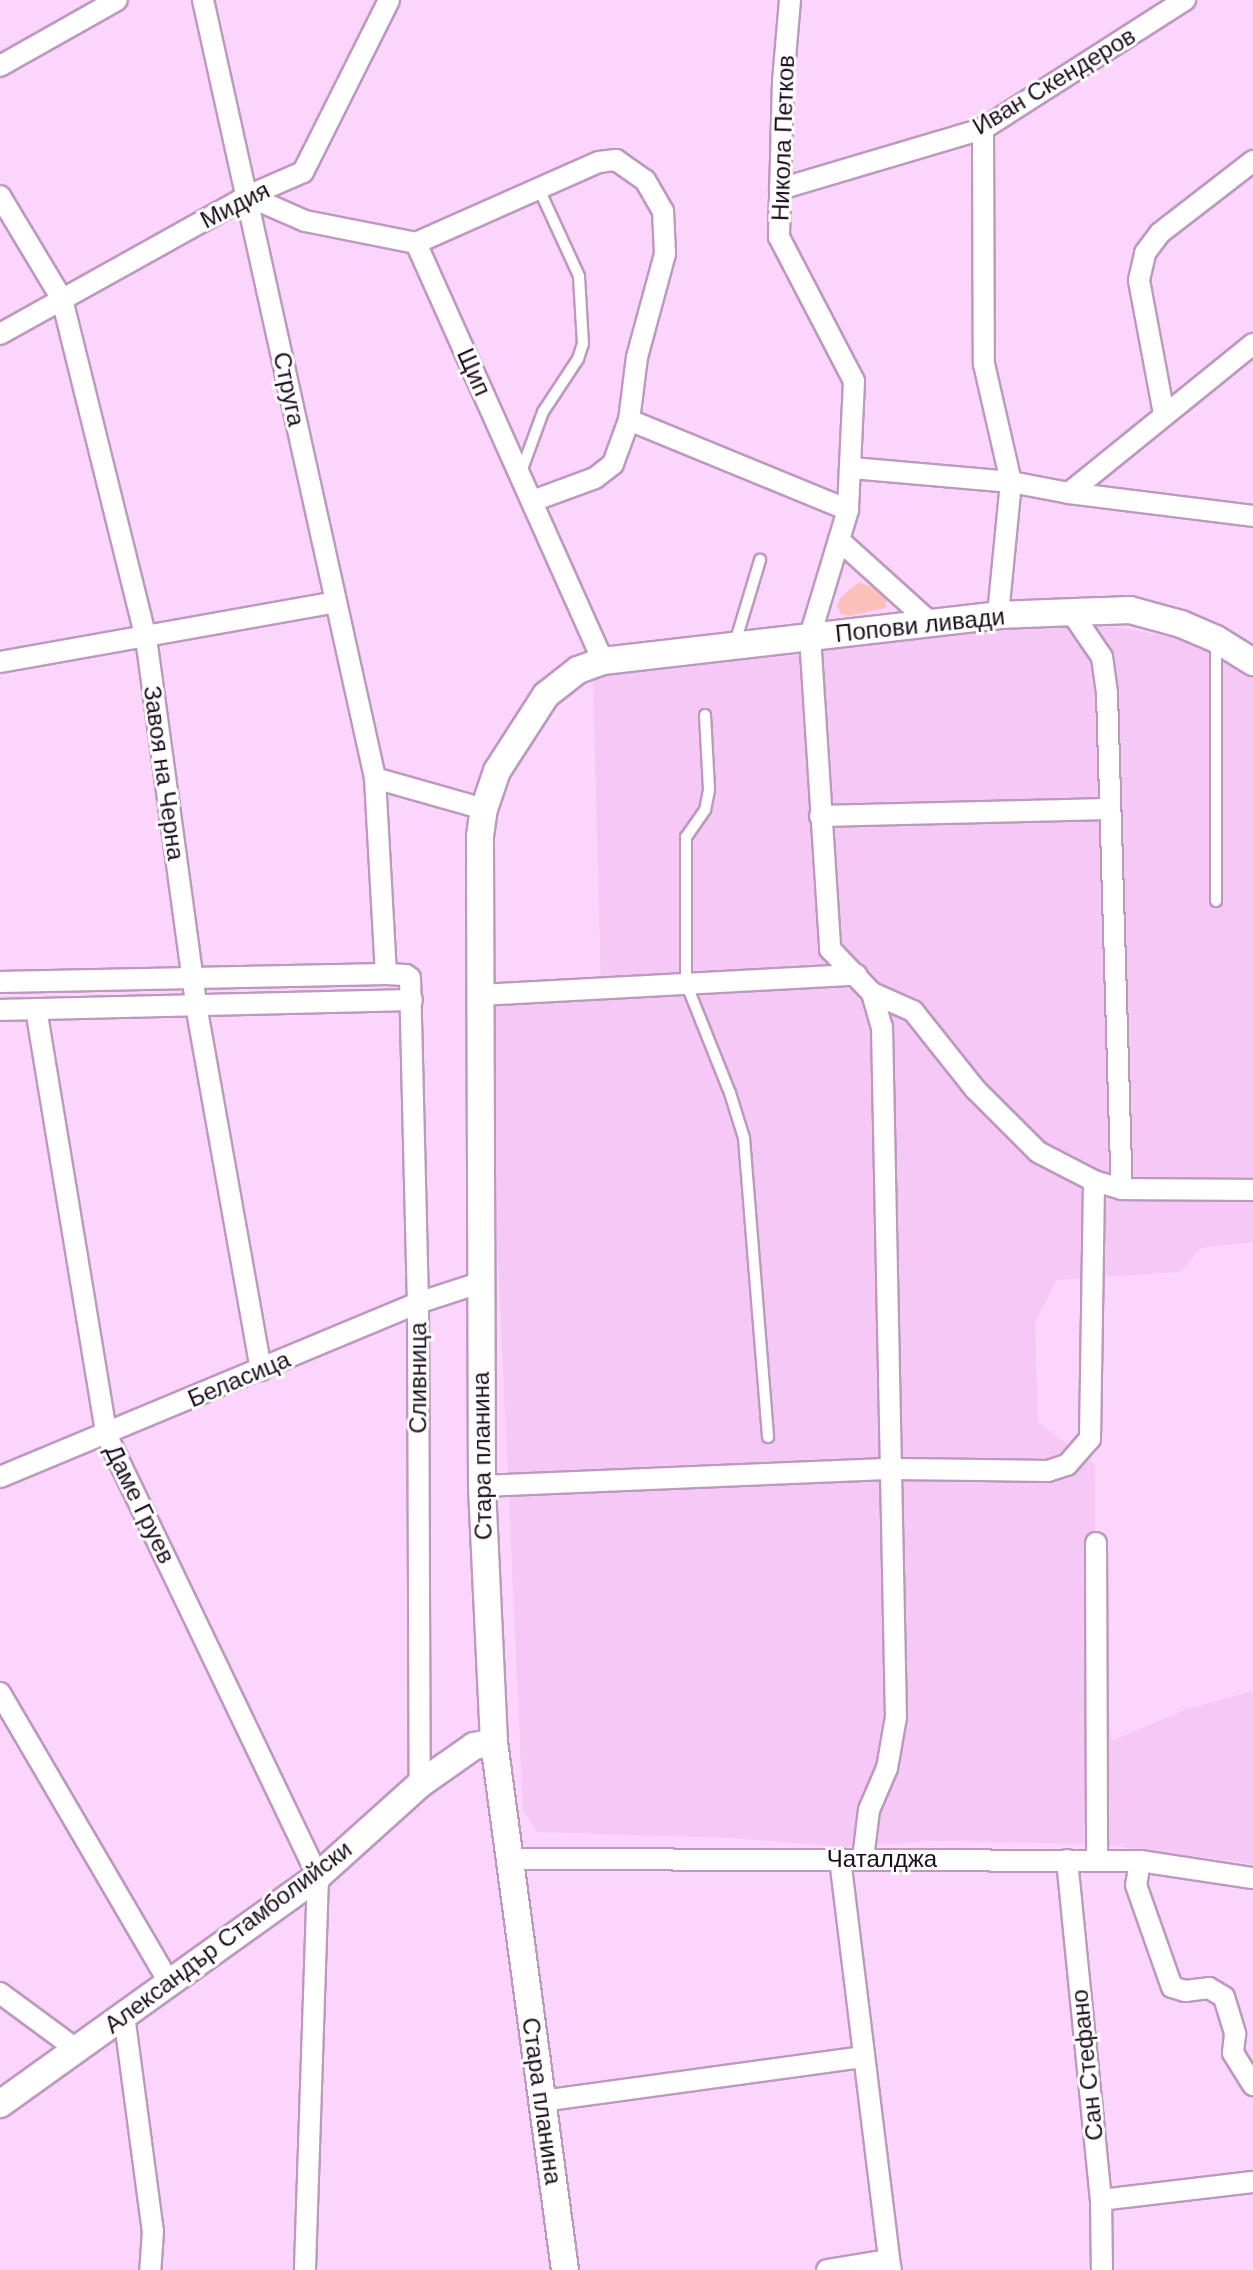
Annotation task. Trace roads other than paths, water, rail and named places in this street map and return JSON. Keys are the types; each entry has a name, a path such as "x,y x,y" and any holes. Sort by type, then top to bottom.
{"street":[{"path":"0,66 117,0"},
{"name":"Струга","path":"203,0 375,778 396,974"},
{"name":"Мидия","path":"0,334 248,196 303,172 389,0"},
{"name":"Никола Петков","path":"790,0 783,82 779,237 854,381 848,510 810,636 830,949 872,993"},
{"name":"Иван Скендеров","path":"780,189 983,129 1185,0"},
{"path":"983,129 984,364 1011,482 998,615"},
{"path":"248,196 305,221 416,243 599,162 616,160 645,180 663,211 665,254 637,357 629,420 613,464 595,478 532,501"},
{"path":"1164,414 1139,280 1145,253 1160,233 1253,161"},
{"name":"Завоя на Черна","path":"0,196 62,299 146,638 196,1005 261,1370"},
{"name":"Щип","path":"416,243 603,661"},
{"path":"1069,493 1253,344"},
{"path":"629,420 848,510"},
{"path":"852,468 1011,482 1069,493 1253,516"},
{"path":"839,540 932,624"},
{"path":"0,662 336,602"},
{"name":"Попови ливади","path":"578,670 603,661 998,615 1130,610 1181,624 1216,639 1253,662"},
{"path":"1072,613 1102,657 1107,694 1108,809 1122,1189"},
{"name":"Стара планина","path":"565,2270 494,1742 482,1486 480,836 484,809 497,771 520,730 546,695 578,670"},
{"path":"375,778 484,809"},
{"path":"820,816 1108,809"},
{"path":"0,982 396,974"},
{"name":"Сливница","path":"396,974 410,978 412,1000 418,1303 420,1784"},
{"path":"481,995 856,975"},
{"path":"872,993 913,1011 975,1089 1038,1152 1094,1181 1122,1189 1253,1190"},
{"path":"863,1859 869,1810 887,1768 896,1717 882,1027 872,993"},
{"path":"0,1010 412,1000"},
{"name":"Даме Груев","path":"36,1009 106,1434 318,1876"},
{"path":"482,1486 892,1469 1048,1471 1067,1465 1080,1454 1090,1439 1094,1181"},
{"name":"Беласица","path":"0,1477 418,1303 479,1283"},
{"path":"1096,1543 1097,1860"},
{"path":"0,1693 169,1982"},
{"name":"Александър Стамболийски","path":"0,2104 318,1876 420,1784 474,1746 494,1742"},
{"name":"Чаталджа","path":"509,1859 1140,1861 1253,1878"},
{"path":"827,2270 890,2265 840,1859"},
{"name":"Сан Стефано","path":"1067,1860 1101,2200 1102,2270"},
{"path":"1140,1861 1136,1885 1172,1987 1185,1991 1209,1988 1224,1997 1235,2034 1233,2053 1253,2085"},
{"path":"305,2270 318,1876"},
{"path":"0,1993 76,2049"},
{"path":"124,2015 153,2231 150,2270"},
{"path":"542,2101 863,2057"},
{"path":"1101,2200 1253,2182"}],"lane":[{"path":"520,473 543,412 578,359 583,344 579,276 539,188"},
{"path":"734,645 760,560"},
{"path":"1216,639 1216,901"},
{"path":"705,715 709,790 705,810 686,837 686,983 730,1093 744,1138 768,1437"}]}
